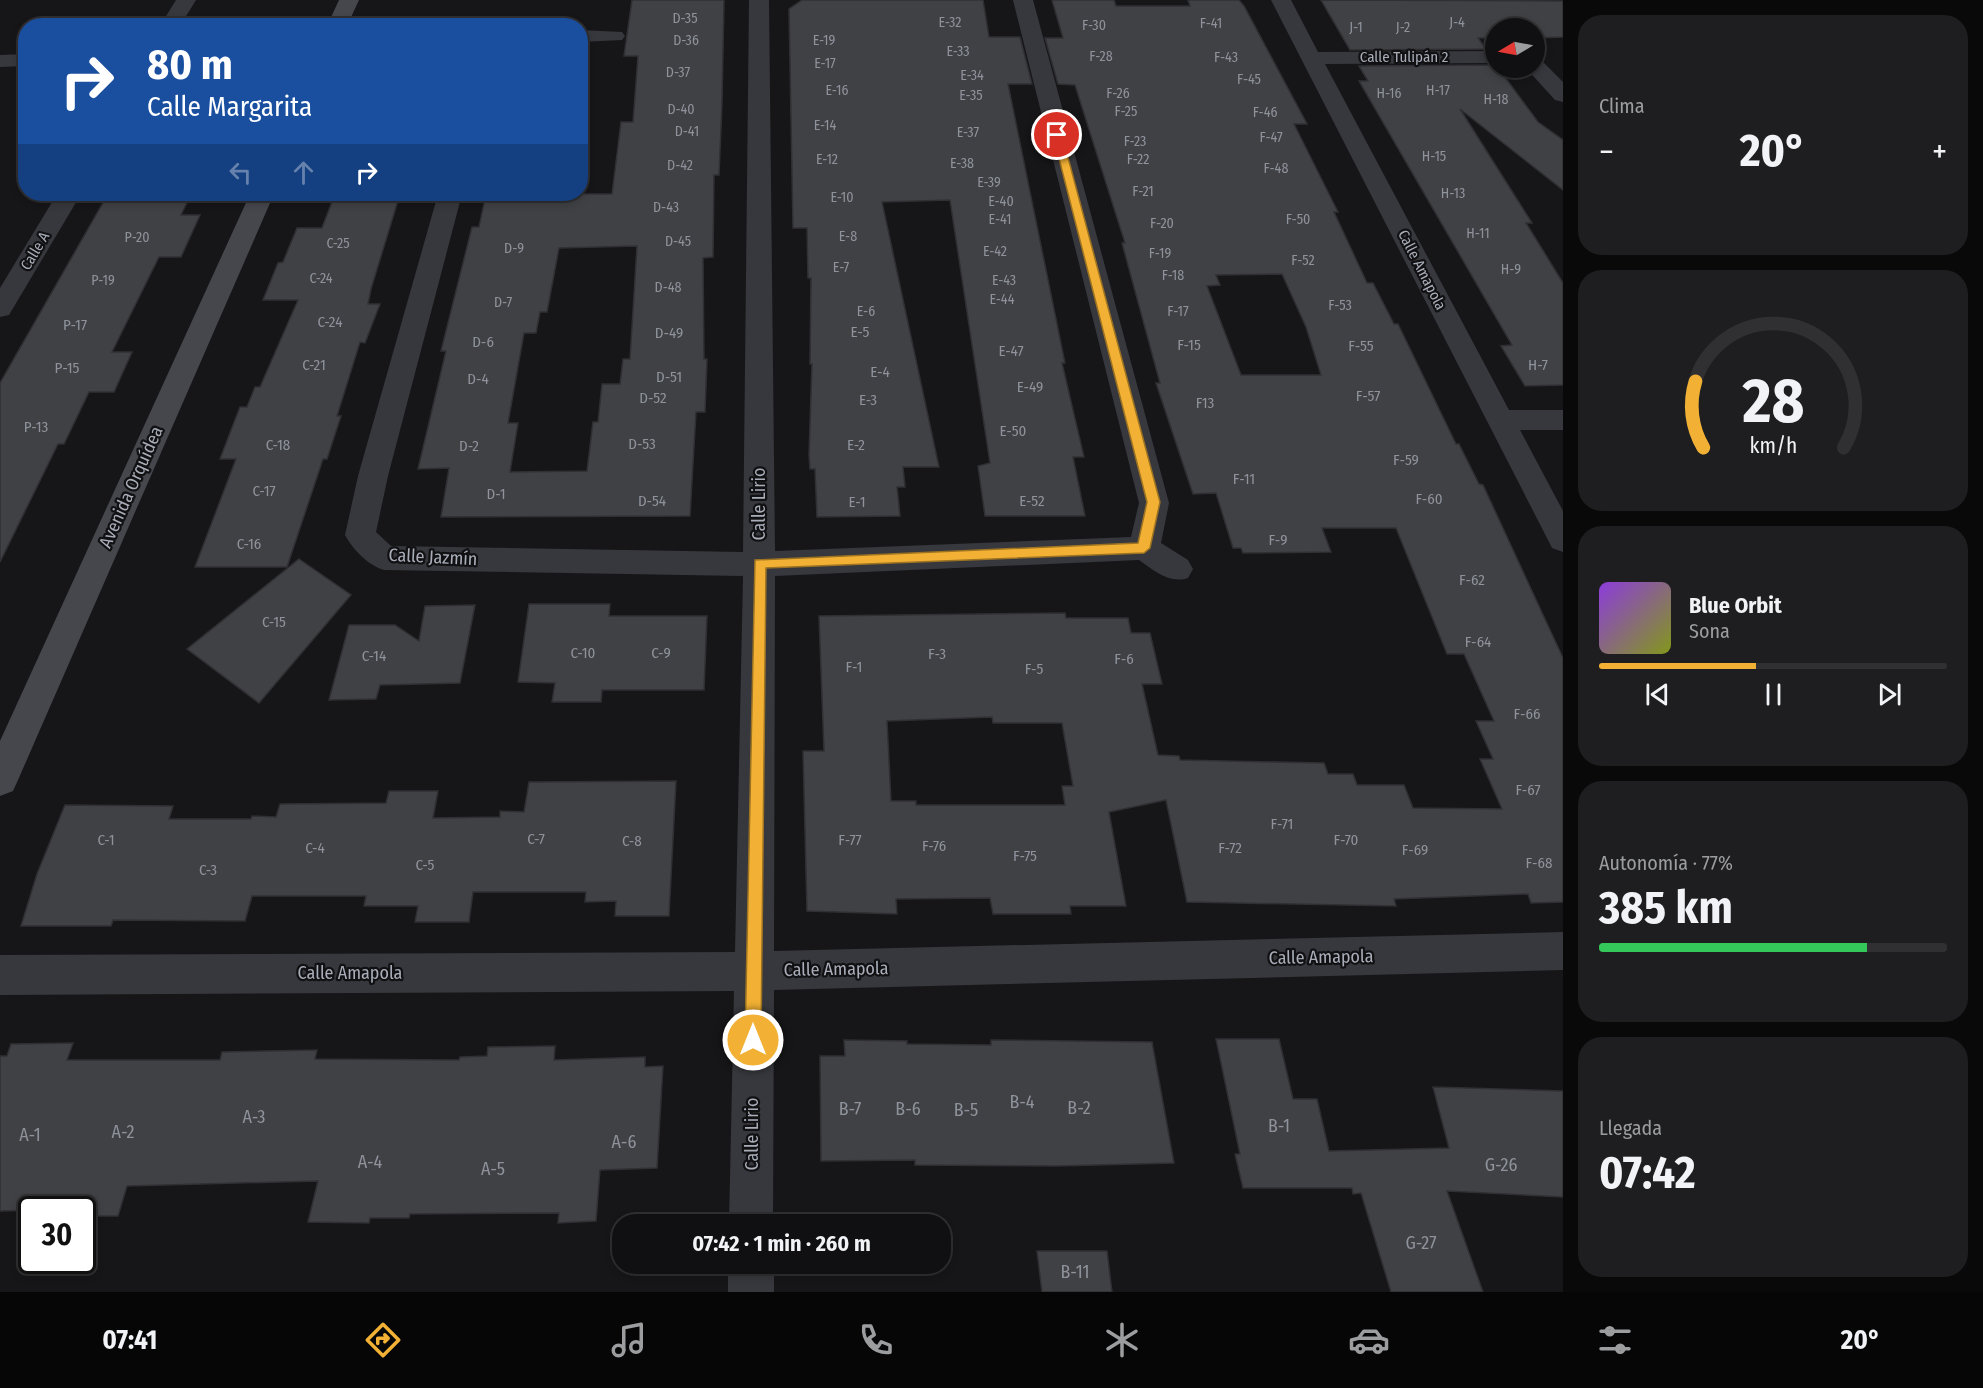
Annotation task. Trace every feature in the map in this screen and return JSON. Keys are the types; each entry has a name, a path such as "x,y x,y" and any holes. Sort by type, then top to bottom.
{"street":[{"path":"175,18 186,0"},
{"path":"341,18 349,0"},
{"name":"Calle Lirio","path":"752,1214 759,564 759,0"},
{"path":"1023,0 1154,502 1144,548"},
{"name":"Calle Amapola","path":"1281,0 1563,540"},
{"path":"588,36 615,36"},
{"name":"Calle Tulipán 2","path":"1312,58 1485,57"},
{"path":"0,61 18,60"},
{"path":"1545,65 1563,94"},
{"name":"Calle A","path":"0,309 65,201"},
{"name":"Avenida Orquídea","path":"0,780 259,201"},
{"name":"Calle Jazmín","path":"448,201 373,476 360,535 384,558 759,564"},
{"path":"1500,420 1563,420"},
{"path":"759,564 1144,548 1178,569"},
{"name":"Calle Amapola","path":"0,975 753,971 1563,951"},
{"path":"751,1274 751,1292"}],"building":[{"path":"632,0 724,0 719,175 714,175 713,257 703,258 704,359 707,359 705,412 696,412 690,516 441,517 449,468 418,469 446,351 441,351 472,227 479,227 485,201 588,201 588,194 612,194 621,122 633,122 638,56 624,56","holes":["637,246 630,359 623,359 620,384 602,384 598,422 593,422 587,471 510,472 518,423 508,423 524,333 536,333 540,312 547,312 559,248"]},
{"path":"802,0 983,0 989,37 1020,37 1032,84 1008,84 1065,363 1062,363 1084,457 1073,457 1085,516 985,516 978,466 990,463 950,200 882,202 939,467 903,467 905,487 897,487 900,516 817,517 815,469 810,469 809,455 812,364 810,364 811,278 808,278 807,228 793,228 789,9"},
{"path":"1052,0 1114,0 1116,6 1190,6 1188,0 1239,0 1244,6 1307,124 1294,124 1338,212 1334,212 1367,283 1373,283 1394,324 1398,324 1456,444 1459,444 1479,484 1483,485 1563,658 1563,902 1531,903 1528,894 1394,899 1396,906 1187,902 1166,800 1109,812 1126,906 1070,906 1071,914 993,914 990,898 896,899 897,914 807,911 803,751 824,751 819,616 1065,613 1066,618 1128,618 1131,633 1150,633 1162,684 1142,684 1158,755 1179,756 1180,760 1324,763 1328,774 1353,774 1357,785 1404,785 1413,808 1502,809 1480,759 1493,759 1476,721 1494,721 1464,654 1447,654 1396,528 1322,528 1331,552 1243,553 1241,548 1233,548 1216,493 1193,494 1156,383 1160,383 1122,243 1125,243 1075,85 1058,84 1045,38 1063,38","holes":["1282,274 1306,327 1321,375 1241,375 1207,286 1220,285 1216,275","992,717 993,723 1062,723 1073,786 1062,786 1065,805 916,805 916,801 891,801 887,721"]},
{"path":"1321,0 1563,1 1563,37 1545,38 1545,18 1485,18 1485,38 1478,38 1485,49 1350,50"},
{"path":"1485,65 1485,78 1506,78 1538,122 1563,140 1563,190 1460,109 1532,223 1526,223 1563,283 1563,385 1525,386 1501,346 1512,345 1359,81 1368,81 1359,66"},
{"path":"104,201 188,201 181,215 200,215 181,257 159,257 112,352 132,352 114,392 89,392 64,444 58,444 0,562 0,383"},
{"path":"332,201 398,201 368,304 380,304 365,343 360,342 337,416 341,416 327,459 323,459 287,567 195,567 236,459 220,459 240,407 247,407 255,387 260,387 298,300 263,300 278,263 283,262 297,228 322,228"},
{"path":"299,559 351,595 259,703 187,649"},
{"path":"529,604 610,604 609,616 707,616 704,690 602,690 601,702 552,702 555,683 518,682"},
{"path":"475,605 460,683 380,685 376,699 329,700 349,625 395,625 419,641 425,606"},
{"path":"676,781 669,916 615,916 616,901 585,902 586,892 473,892 469,922 415,922 418,906 364,906 366,896 252,896 245,921 113,920 111,926 21,926 37,874 65,805 173,806 169,819 251,819 252,816 276,817 280,804 386,803 389,791 438,791 433,818 500,817 500,811 524,812 529,782"},
{"path":"1216,1039 1279,1039 1293,1099 1317,1099 1329,1151 1449,1148 1433,1087 1563,1091 1563,1197 1447,1191 1483,1292 1391,1292 1361,1193 1353,1194 1352,1188 1243,1188 1235,1154 1240,1154"},
{"path":"844,1040 907,1041 907,1044 991,1045 991,1040 1152,1042 1174,1163 1057,1166 915,1165 915,1160 821,1161 820,1056 845,1056"},
{"path":"73,1043 67,1060 220,1060 222,1052 317,1050 315,1059 459,1060 460,1057 487,1056 488,1047 555,1046 554,1060 645,1057 645,1067 663,1066 657,1168 600,1170 596,1221 558,1223 559,1213 410,1214 409,1218 370,1218 369,1223 308,1222 318,1181 127,1186 118,1216 96,1216 96,1196 18,1196 18,1211 0,1211 0,1056 7,1056 11,1044"},
{"path":"1037,1251 1107,1251 1112,1292 1042,1292"}],"route":[{"path":"753,1040 759,564 1144,548 1154,502 1057,135"}]}
